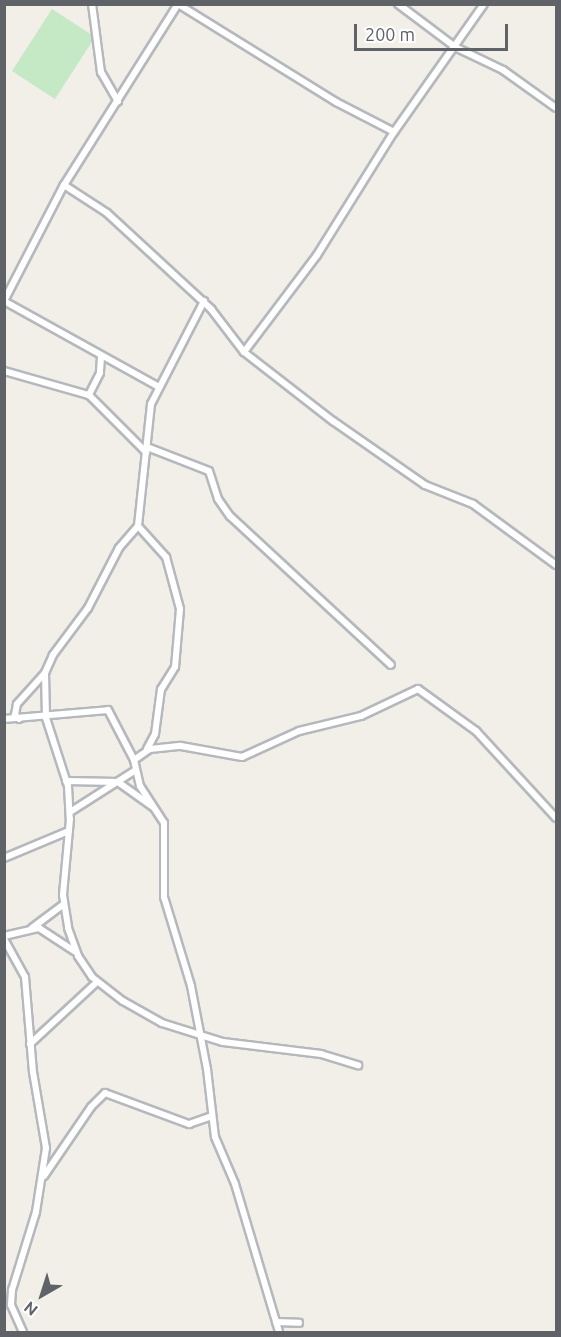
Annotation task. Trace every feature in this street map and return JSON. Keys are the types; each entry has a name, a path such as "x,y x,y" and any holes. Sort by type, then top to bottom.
{"street":[{"path":"92,4 101,72 118,102"},
{"path":"159,387 101,357 5,301 64,185 178,4 336,102 394,132"},
{"path":"398,4 455,47 502,70 556,108"},
{"path":"244,352 317,255 394,132 484,4"},
{"path":"64,185 99,206 204,301 244,352 377,453 425,485 473,504 556,564"},
{"path":"19,719 15,715 17,704 45,673 54,655 88,608 119,548 138,526 150,408 204,301"},
{"path":"89,395 100,372 101,357"},
{"path":"4,371 89,395 146,450 207,469 214,480 218,499 230,516 392,665"},
{"path":"134,760 144,751 155,734 161,689 175,667 180,609 166,557 138,526"},
{"path":"45,673 46,718 66,781 70,812 63,905 76,952 97,982 138,1011 200,1037 282,1052 321,1054 358,1065"},
{"path":"144,751 182,746 242,757 299,731 361,716 418,689 476,730 556,818"},
{"path":"4,719 46,718 108,710 134,760 140,786 156,808 165,828 161,867 164,897 191,986 218,1146 235,1184 279,1332"},
{"path":"70,812 136,770"},
{"path":"66,781 118,782 156,808"},
{"path":"4,858 69,831"},
{"path":"23,1332 11,1305 12,1290 44,1177 46,1138 30,1044 25,977 4,938 31,928 63,905"},
{"path":"31,928 53,936 76,952"},
{"path":"30,1044 97,982"},
{"path":"44,1177 91,1107 105,1093 189,1124 212,1116"},
{"path":"276,1322 300,1323"}],"green space":[{"path":"52,9 95,37 55,99 12,71"}]}
